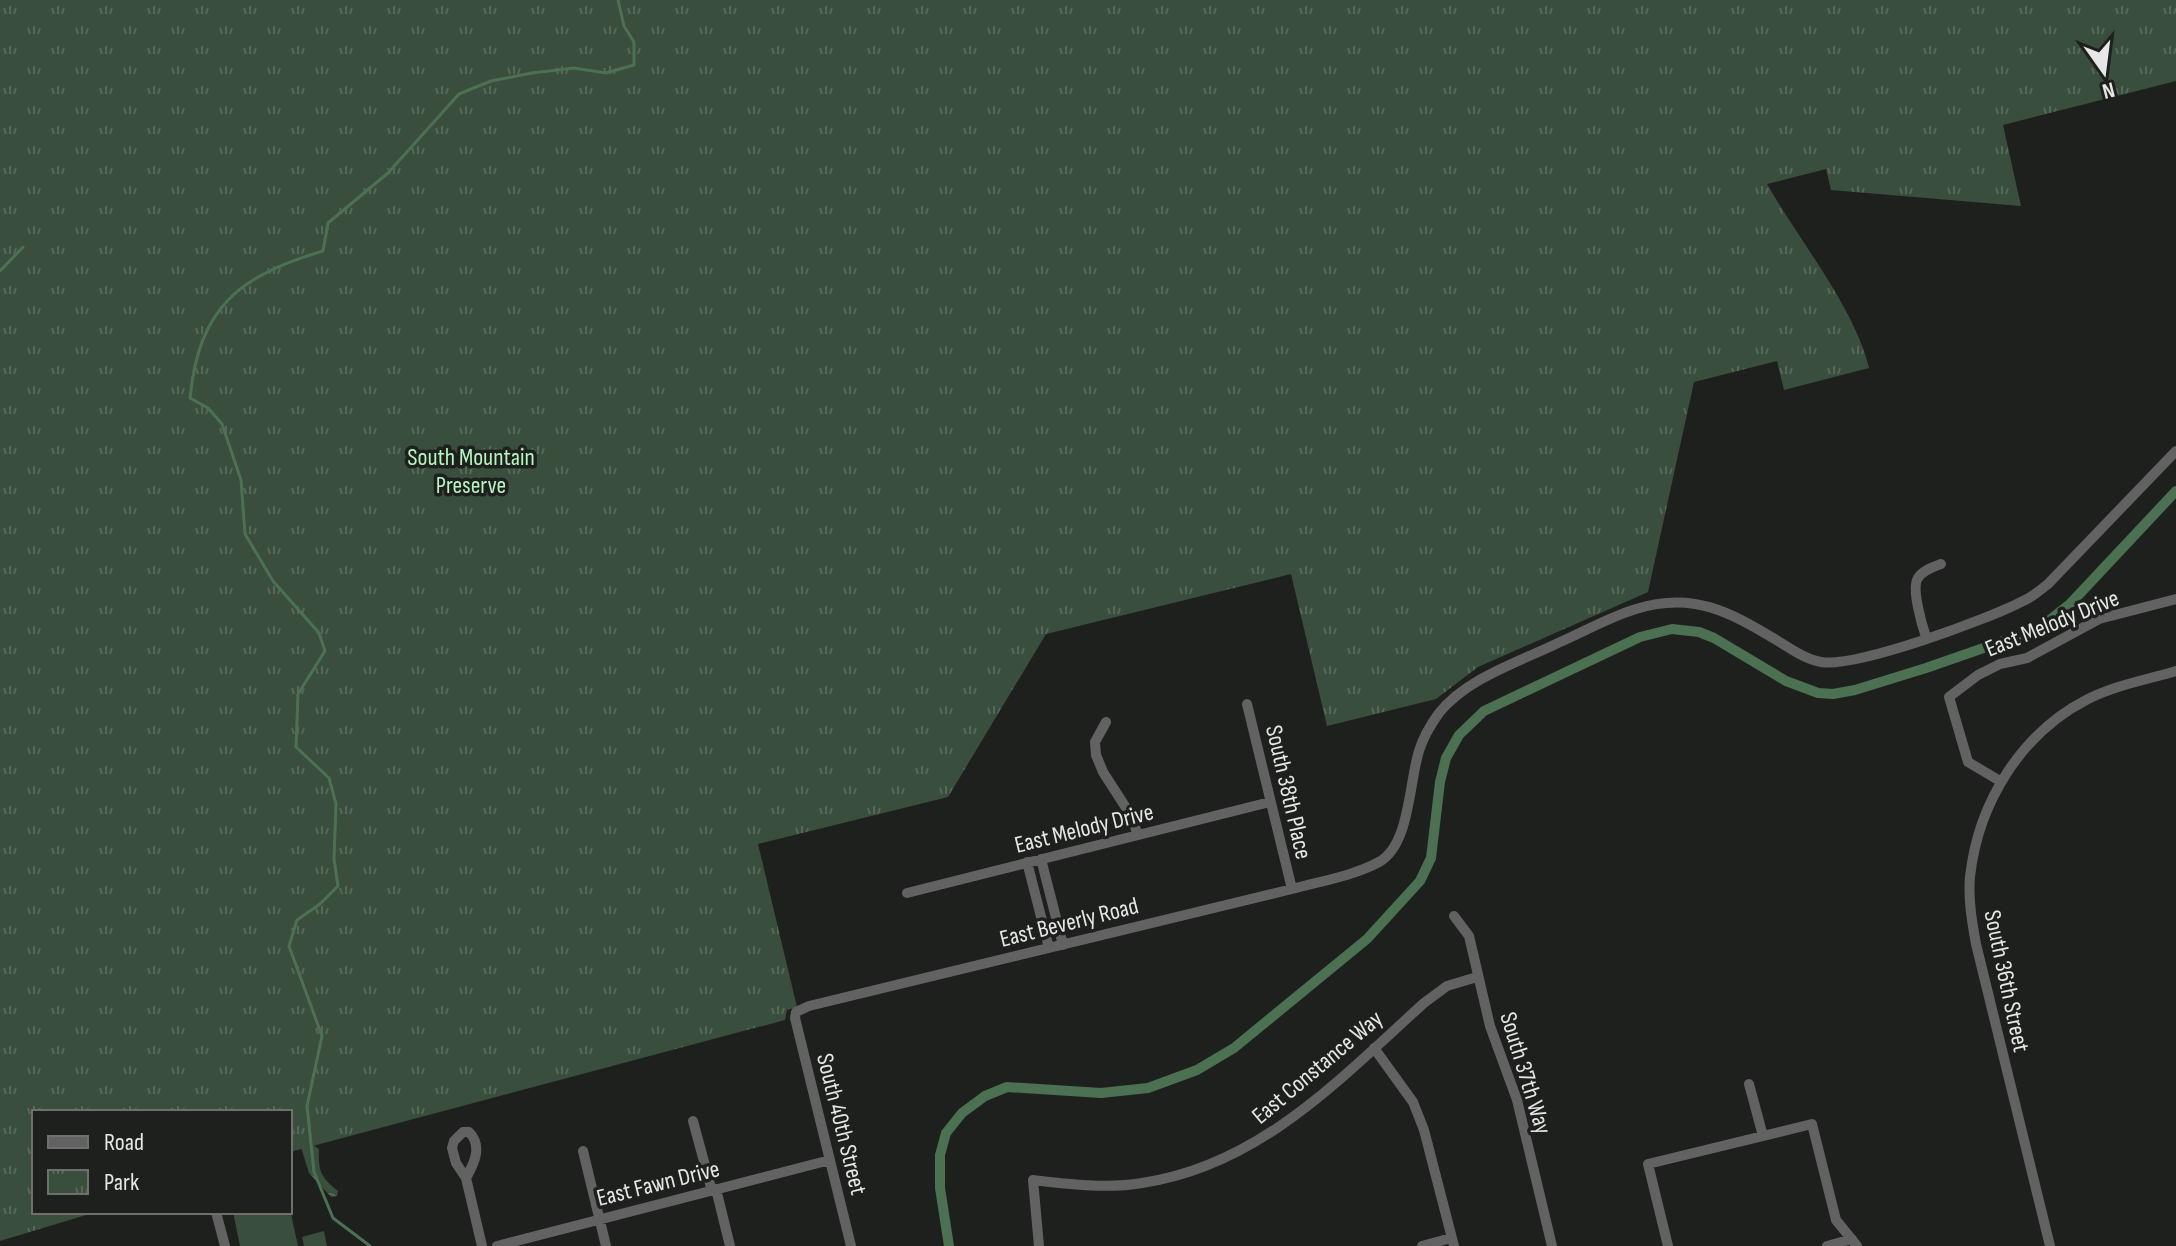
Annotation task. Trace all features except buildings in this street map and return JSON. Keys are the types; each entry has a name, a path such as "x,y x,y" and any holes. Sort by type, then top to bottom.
{"street":[{"name":"East Beverly Road","path":"796,1012 809,1006 1292,889 1352,873 1381,861 1398,840 1419,751 1439,713 1456,696 1506,668 1633,610 1667,602 1687,601 1710,606 1729,612 1805,657 1821,662 1849,661 1993,614 2033,596 2176,451"},
{"path":"1926,637 1915,588 1917,579 1926,570 1941,564"},
{"name":"East Melody Drive","path":"2000,781 1968,762 1949,697 1978,675 2000,664 2027,658 2099,619 2176,599"},
{"path":"2000,781 2023,751 2052,722 2088,700 2123,685 2176,671"},
{"name":"South 38th Place","path":"1247,704 1292,889"},
{"path":"1106,722 1095,742 1096,755 1103,772 1130,814 1138,835"},
{"name":"South 36th Street","path":"2000,781 1974,850 1970,906 1976,944 2050,1246"},
{"name":"East Melody Drive","path":"907,893 1270,802"},
{"path":"1041,859 1063,945"},
{"path":"1027,862 1049,948"},
{"name":"South 37th Way","path":"1454,916 1469,936 1490,1026 1517,1100 1552,1246"},
{"name":"East Constance Way","path":"1039,1246 1033,1180 1140,1184 1187,1174 1244,1151 1294,1118 1424,1003 1447,986 1477,977"},
{"name":"South 40th Street","path":"796,1012 851,1246"},
{"path":"1374,1048 1413,1102 1424,1130 1452,1242 1422,1246"},
{"path":"1749,1084 1763,1136"},
{"path":"693,1121 730,1246"},
{"path":"1668,1246 1648,1164 1812,1124 1836,1220 1855,1243"},
{"path":"583,1151 606,1246"},
{"name":"East Fawn Drive","path":"497,1246 830,1160"},
{"path":"466,1178 482,1246"},
{"path":"217,1214 225,1246"},
{"path":"1827,1246 1855,1243"}],"green space":[{"name":"South Mountain Preserve","path":"0,0 2176,0 2176,81 2003,125 2021,206 1831,190 1826,169 1767,184 1839,298 1862,345 1869,368 1784,390 1777,361 1694,382 1648,592 1478,667 1436,699 1327,726 1291,574 1046,634 948,797 758,844 797,1007 787,1010 785,1020 292,1151 292,1110 32,1110 32,1214 89,1214 0,1241"},
{"path":"288,1090 305,1139 319,1149 322,1173 338,1191 337,1196 331,1197 309,1173 292,1110 281,1110"},
{"path":"233,1214 291,1214 298,1246 240,1246"},
{"path":"324,1231 327,1246 304,1246 302,1237"}],"waterway":[{"path":"370,1246 333,1218 314,1172 307,1106 322,1036 289,946 297,920 338,886 334,859 336,804 329,778 296,747 298,694 325,651 319,633 273,581 245,534 241,480 222,424 208,408 190,398 195,367 203,340 228,300 268,272 323,251 328,223 388,173 459,94 491,81 532,73 574,68 606,73 634,65 634,42 624,26 618,0"},
{"path":"0,271 23,247"},
{"path":"949,1246 940,1188 940,1155 946,1133 962,1113 985,1096 1007,1087 1101,1093 1148,1088 1197,1070 1234,1048 1367,939 1420,881 1431,858 1446,758 1459,735 1484,711 1640,637 1672,629 1699,632 1714,638 1786,681 1818,693 1855,690 1926,668 2046,623 2070,604 2176,491"}]}
